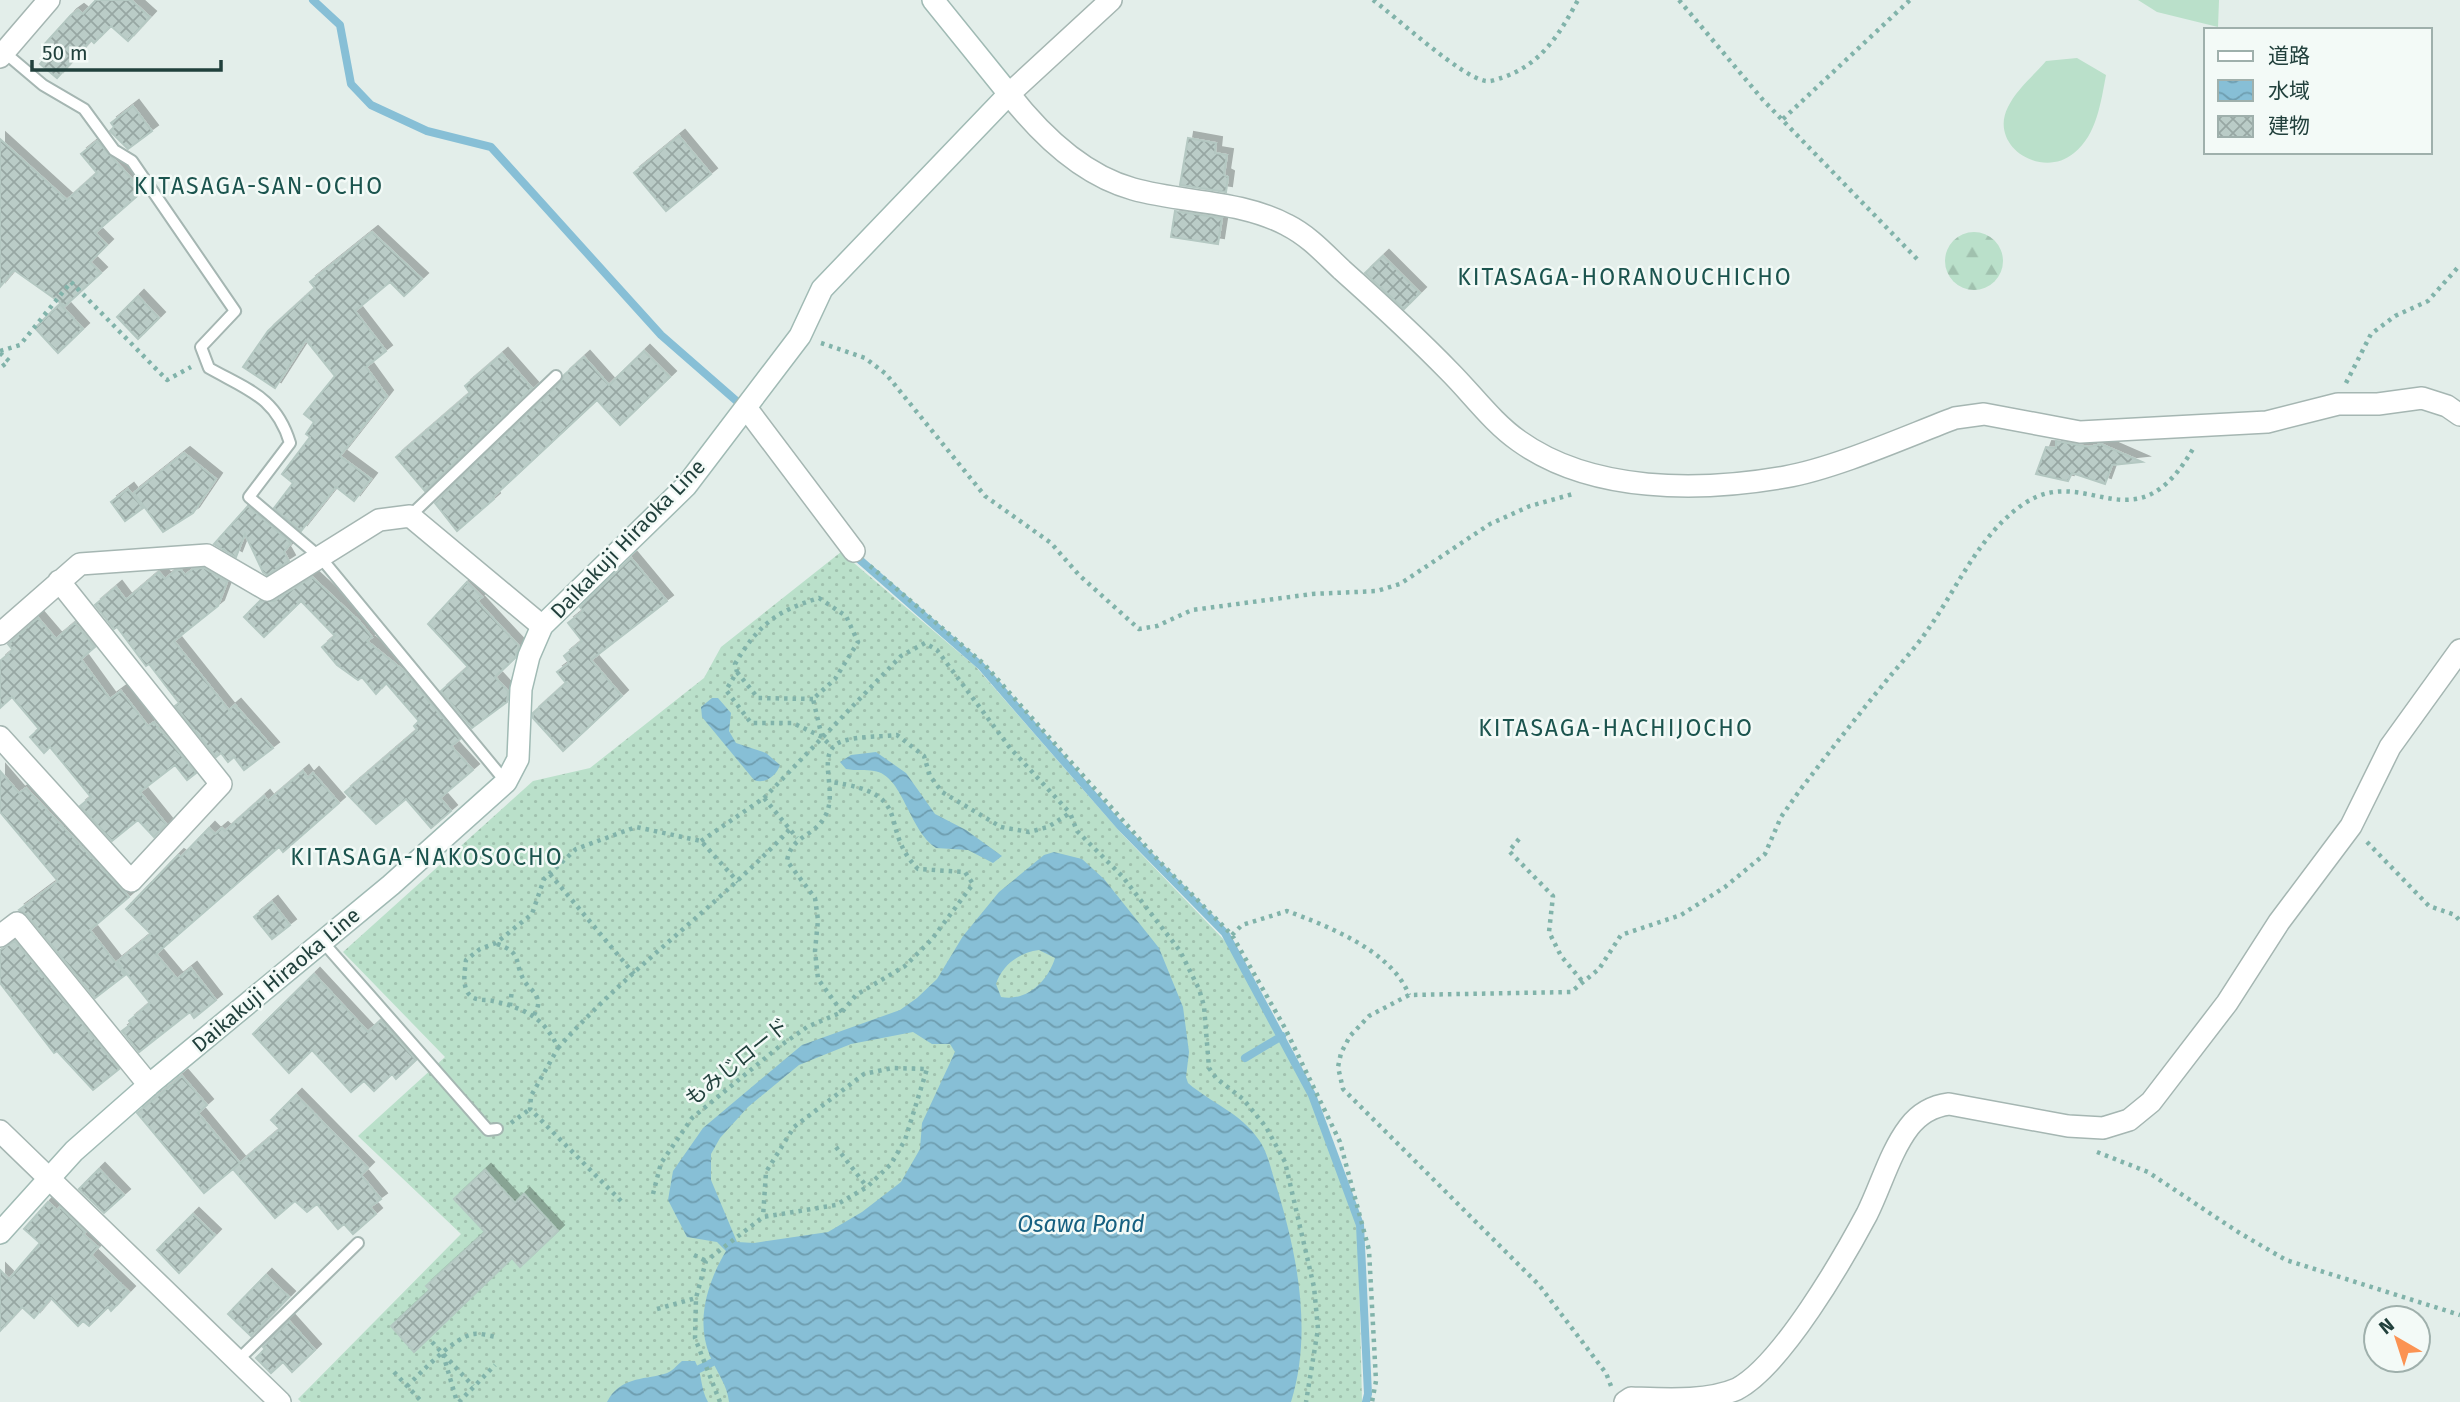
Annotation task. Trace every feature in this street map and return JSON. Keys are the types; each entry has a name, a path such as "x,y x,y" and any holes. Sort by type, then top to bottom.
{"street":[{"path":"2,55 49,0"},
{"path":"933,0 1009,94 1064,152 1086,169 1134,189 1256,213 1286,224 1308,238 1404,325 1518,440 1573,469 1658,485 1714,484 1786,477 1955,418 1984,414 2080,432 2267,422 2339,404 2378,404 2422,398 2447,406 2460,415"},
{"name":"Daikakuji Hiraoka Line","path":"0,1233 48,1178 149,1085 484,805 506,782 518,759 521,689 529,656 542,626 685,486 747,409 800,336 822,289 1009,94 1111,0"},
{"path":"747,409 854,551"},
{"path":"0,634 80,564 208,555 267,590 379,520 410,516 542,626"},
{"path":"0,737 131,881 221,784 59,581"},
{"path":"1619,1397 1688,1399 1715,1395 1737,1389 1764,1367 1803,1318 1866,1215 1906,1132 1934,1106 1949,1104 2068,1125 2103,1128 2129,1120 2151,1102 2227,1003 2279,922 2351,826 2390,747 2460,650"},
{"path":"0,936 17,923 149,1085"},
{"path":"0,1132 239,1359 280,1402"}],"lane":[{"path":"2,55 43,85 84,109 114,150 132,161 235,311 201,347 205,360 209,368 268,402 283,420 290,443 250,497 321,558 506,782"},
{"path":"410,516 556,376"},
{"path":"322,941 488,1129 497,1129"},
{"path":"239,1359 358,1243"}],"path":[{"path":"1373,0 1440,53 1475,77 1488,82 1511,75 1549,49 1578,0"},
{"path":"1679,0 1783,120 1917,259"},
{"path":"1783,120 1910,0"},
{"path":"2339,404 2349,372 2371,334 2395,316 2428,301 2460,265"},
{"path":"0,368 9,361 0,352 20,345 71,282 167,380 205,360"},
{"path":"800,336 865,358 887,374 985,495 1051,543 1079,575 1139,629 1157,626 1192,610 1312,594 1377,591 1400,584 1490,524 1530,506 1582,491"},
{"path":"1619,1397 1606,1373 1539,1285 1343,1089 1338,1067 1350,1036 1369,1016 1409,995 1571,992 1599,969 1621,935 1681,915 1725,887 1765,854 1781,817 1800,790 1928,630 1997,525 2044,492 2063,490 2113,501 2147,496 2165,488 2179,473 2206,425"},
{"path":"854,551 984,664 1158,861 1232,935 1285,1028 1340,1142 1369,1250 1377,1381 1371,1402"},
{"path":"820,598 846,616 858,642 835,679 813,699 758,698 737,672 735,664 753,633 788,607 820,598"},
{"path":"701,841 764,798 901,656 914,646 932,644 1010,748 1070,813 1077,831 1122,876 1180,951 1199,989 1204,1006 1209,1068 1216,1078 1243,1099 1266,1127 1285,1162 1308,1248 1318,1329 1306,1402"},
{"path":"737,672 726,691 751,723 793,723 822,737 832,747"},
{"path":"813,699 822,737"},
{"path":"842,1012 822,987 816,969 815,898 787,861 789,851 797,838 816,828 825,818 831,802 831,782 826,762 832,747 843,741 897,735 924,755 930,776 942,792 984,819 1018,832 1048,827 1070,813"},
{"name":"もみじロード","path":"653,1194 661,1163 692,1118 779,1046 807,1027 842,1012 856,995 905,966 941,929 973,884 965,872 918,869 902,852 892,812 879,796 856,785 831,782"},
{"path":"764,798 797,838"},
{"path":"2351,826 2429,906 2455,915 2460,921"},
{"path":"558,1048 547,1025 510,1006 476,1000 468,993 464,979 466,960 480,949 496,943 532,914 544,879 576,849 636,827 701,841 738,882"},
{"path":"621,1201 530,1109 531,1096 558,1048 585,1018 738,882 791,828"},
{"path":"1519,839 1509,851 1553,896 1549,932 1561,956 1583,982"},
{"path":"550,874 634,974"},
{"path":"1232,935 1242,925 1287,911 1371,954 1395,972 1409,995"},
{"path":"496,943 511,948 520,962 524,981 537,996 539,1004 533,1017"},
{"path":"510,1006 512,990"},
{"path":"720,1402 695,1338 696,1298 706,1261 763,1217 836,1205 867,1187 891,1164 905,1140 927,1069 892,1068 864,1074 794,1127 765,1172 763,1217"},
{"path":"836,1147 867,1187"},
{"path":"2094,1151 2148,1172 2238,1232 2286,1259 2460,1315"},
{"path":"694,1255 706,1261"},
{"path":"657,1309 696,1298"},
{"path":"407,1386 443,1353 473,1334 497,1337"},
{"path":"432,1342 473,1386"},
{"path":"443,1353 458,1402 495,1365"},
{"path":"394,1372 422,1402"}],"green space":[{"path":"2138,0 2219,0 2218,27 2157,12"},
{"path":"2077,58 2106,75 2093,127 2082,146 2074,153 2047,163 2034,161 2012,146 2005,134 2004,121 2008,107 2020,89 2046,61"},
{"path":"1974,232 1985,234 1998,245 2003,261 2001,272 1990,285 1974,290 1963,288 1950,277 1945,261 1947,250 1958,237"},
{"path":"841,552 976,667 1121,833 1226,942 1302,1077 1358,1226 1362,1402 301,1402 298,1399 461,1234 358,1136 445,1057 343,952 533,781 590,768 704,678 721,647"}],"water":[{"path":"712,698 718,698 731,713 729,731 736,743 766,753 780,765 770,778 754,780 702,717 701,707"},
{"path":"876,752 906,773 935,814 966,830 1002,856 993,863 968,850 936,848 919,829 892,782 884,775 871,770 846,769 840,762 851,755"},
{"name":"Osawa Pond","path":"1054,852 1082,859 1104,879 1159,948 1183,1007 1189,1052 1186,1077 1188,1083 1235,1115 1252,1131 1265,1150 1290,1238 1300,1293 1301,1348 1291,1402 729,1402 724,1384 710,1356 704,1329 709,1288 726,1251 717,1242 687,1237 668,1200 673,1171 703,1128 802,1045 900,1010 917,998 937,979 963,936 999,892 1044,855","holes":["1039,950 1055,958 1042,982 1028,993 1010,998 1001,997 996,984 1007,965 1019,957","913,1032 932,1044 950,1044 955,1052 922,1123 920,1149 901,1182 862,1212 828,1232 754,1243 737,1242 711,1180 711,1154 720,1138 748,1107 799,1065 851,1044"]},
{"path":"682,1361 695,1361 708,1402 607,1402 618,1388 625,1384 667,1373"}],"building":[{"path":"96,0 131,0 150,17 128,41 111,26 94,43 91,40 57,78 40,64 49,54 42,47 71,15 78,10 83,14"},
{"path":"133,106 152,131 128,149 110,131 114,127 111,123"},
{"path":"679,136 711,174 666,211 634,173"},
{"path":"1188,138 1216,143 1215,153 1227,155 1224,175 1228,177 1226,192 1180,185"},
{"path":"0,139 67,200 97,173 81,154 97,141 143,191 95,233 107,245 90,262 101,273 65,306 14,270 0,287"},
{"path":"1175,211 1222,218 1218,244 1171,237"},
{"path":"372,232 422,279 404,296 390,282 355,311 386,351 366,367 387,396 340,456 371,479 354,501 336,487 301,531 274,508 293,483 282,474 310,437 306,434 314,422 304,414 335,376 306,340 275,388 243,367 268,331 315,288 310,282"},
{"path":"1383,256 1420,293 1404,309 1365,273"},
{"path":"138,296 159,318 138,339 117,317"},
{"path":"60,304 83,329 58,353 35,328"},
{"path":"644,351 670,377 620,425 597,400 457,531 435,503 561,382 564,375 584,357 609,385"},
{"path":"502,354 532,388 425,491 396,457 470,393 465,386"},
{"path":"2056,441 2089,447 2101,444 2142,462 2112,465 2105,484 2072,473 2068,481 2036,474 2046,447 2056,448"},
{"path":"184,453 216,479 193,513 163,532 134,493"},
{"path":"128,489 143,508 125,521 111,502"},
{"path":"248,506 291,543 284,552 289,561 267,575 263,572 245,534 236,557 214,544"},
{"path":"631,558 667,601 591,660 622,696 563,751 533,718 533,713 566,683 557,672 569,663 564,656 582,641 568,623 583,611 580,607"},
{"path":"204,568 227,582 218,606 174,641 229,710 235,705 273,748 244,770 234,757 228,762 221,753 216,757 175,706 179,703 149,664 146,666 117,627 114,629 95,605 116,587 126,600 159,572 165,579 176,570 181,570 185,575 193,569"},
{"path":"312,577 359,621 372,637 367,641 404,671 460,739 451,746 473,770 440,798 451,811 431,828 406,799 376,824 345,792 417,730 414,726 419,721 386,683 376,694 362,677 358,680 337,665 322,647 335,636 301,601 264,637 244,617 260,601 274,601"},
{"path":"467,582 482,597 477,601 519,646 515,658 495,677 508,691 507,702 472,728 441,691 468,667 428,624"},
{"path":"38,618 56,639 75,623 95,647 81,659 110,699 121,691 148,726 154,722 196,773 187,780 175,765 140,792 166,824 154,837 138,820 112,841 80,806 91,797 50,747 44,753 30,737 39,729 12,697 0,708 0,661 13,650 8,644"},
{"path":"0,771 19,793 26,788 129,897 90,930 125,975 95,998 27,915 19,910 58,881 0,812"},
{"path":"303,771 308,778 313,773 339,803 283,852 279,847 156,954 177,979 191,968 216,1000 194,1018 190,1012 139,1052 122,1031 131,1024 129,1021 150,1003 117,962 151,934 126,909 178,855 181,857 209,828 215,834 222,828 225,831 264,796 268,801"},
{"path":"272,902 290,925 272,939 254,917"},
{"path":"15,941 119,1069 93,1090 57,1051 54,1053 0,983 0,950"},
{"path":"314,974 368,1032 381,1020 416,1060 396,1079 392,1074 374,1091 364,1081 351,1092 312,1050 289,1073 253,1034"},
{"path":"182,1076 207,1105 198,1113 240,1163 204,1193 137,1113"},
{"path":"296,1095 368,1168 361,1175 381,1199 370,1207 376,1214 353,1234 344,1224 338,1229 317,1204 307,1212 295,1201 275,1218 233,1169 280,1129 271,1120"},
{"path":"99,1169 124,1195 104,1213 79,1189"},
{"path":"485,1170 515,1203 524,1194 558,1231 520,1267 512,1258 414,1352 391,1326 430,1290 426,1286 485,1232 454,1199"},
{"path":"48,1202 57,1210 60,1207 85,1232 83,1234 98,1247 91,1255 129,1292 111,1311 108,1307 89,1326 83,1321 78,1326 51,1298 34,1318 22,1307 0,1331 0,1270 9,1279 40,1243 24,1229"},
{"path":"193,1214 215,1235 179,1273 157,1250"},
{"path":"266,1275 289,1297 251,1336 228,1314"},
{"path":"289,1321 315,1350 292,1372 283,1362 271,1373 256,1358"}],"waterway":[{"path":"313,0 340,25 351,84 371,105 427,131 491,147 661,335 740,404"},
{"path":"852,553 981,666 1120,826 1225,933 1312,1095 1360,1225 1368,1394 1366,1402"},
{"path":"1245,1058 1282,1036"},
{"path":"699,1369 713,1362"}],"district":[{"name":"KITASAGA-SAN-OCHO","path":"259,186"},
{"name":"KITASAGA-HORANOUCHICHO","path":"1625,277"},
{"name":"KITASAGA-HACHIJOCHO","path":"1616,728"},
{"name":"KITASAGA-NAKOSOCHO","path":"427,857"}]}
